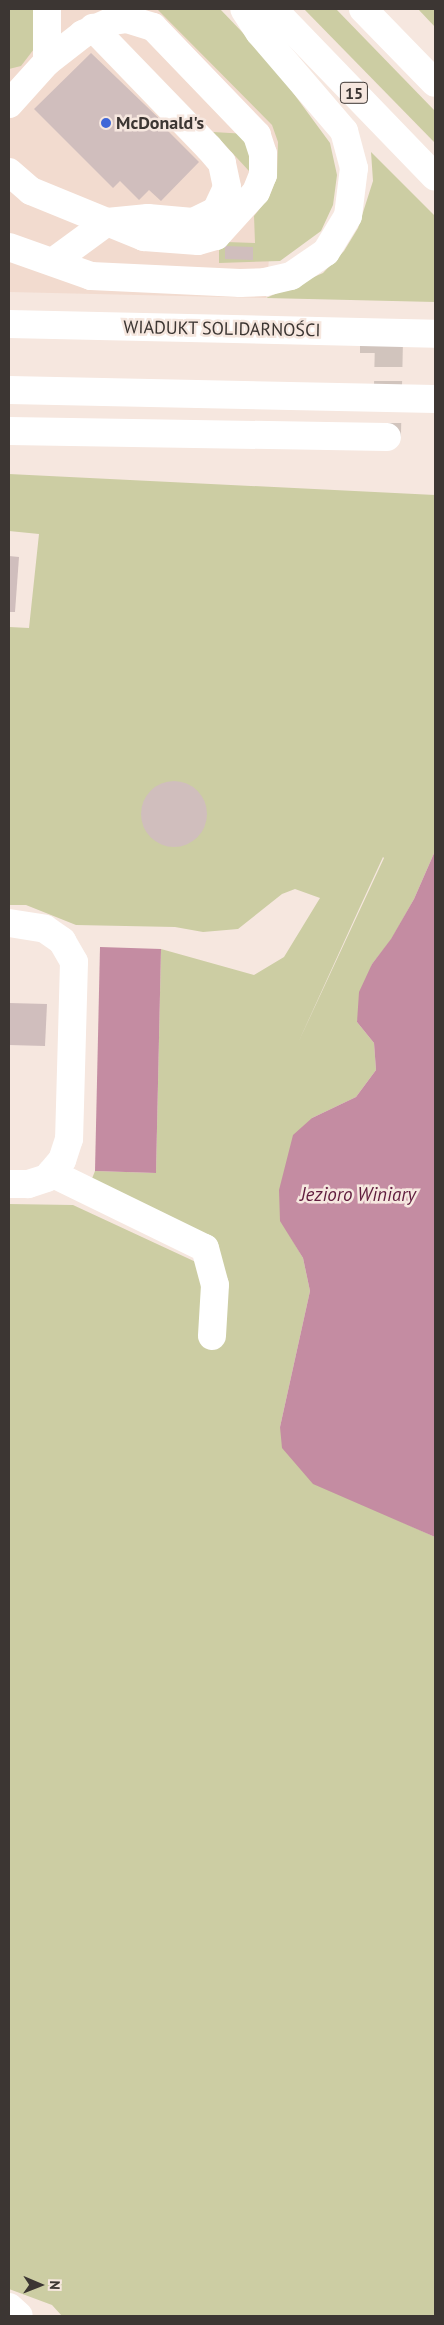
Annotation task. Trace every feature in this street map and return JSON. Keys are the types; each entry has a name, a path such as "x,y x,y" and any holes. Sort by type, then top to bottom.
{"street":[{"path":"47,9 47,62"},
{"path":"9,247 54,261 91,276 265,282 291,276 326,252 348,216 354,168 344,131 259,32 244,9"},
{"name":"15","path":"273,9 435,177"},
{"path":"363,9 435,83"},
{"path":"9,104 47,62 92,28 127,19 153,27 257,135 263,154 264,175 256,192 216,236 198,241 144,237 20,186 9,172"},
{"path":"54,261 107,222 148,218 193,222 216,211 228,187 222,163 92,28"},
{"name":"WIADUKT SOLIDARNOŚCI","path":"9,324 435,334"},
{"path":"9,390 435,399"},
{"path":"9,431 388,437"},
{"path":"9,923 45,929 62,941 74,962 69,1139 62,1160 47,1178 28,1184 9,1184"},
{"path":"51,1173 205,1248 215,1285 212,1336"},
{"path":"9,2307 19,2316"}],"shaded area":[{"path":"9,9 166,9 279,126 293,157 271,231 266,298 9,292"}],"green space":[{"path":"10,9 34,9 34,49 21,66 9,69"},
{"path":"153,9 220,9 269,60 330,143 337,175 333,205 321,231 280,261 219,263 219,247 226,242 255,243 254,216 269,197 277,177 278,142 272,125 158,10"},
{"path":"304,9 336,9 435,111 435,143"},
{"path":"418,9 435,9 435,27"},
{"path":"213,132 247,134 252,163 249,171"},
{"path":"371,152 435,216 435,302 266,298 323,273 344,251 358,228 373,181"},
{"path":"9,474 435,495 435,851 414,899 391,940 372,964 357,1022 374,1043 376,1070 356,1097 312,1118 281,1221 303,1258 310,1291 280,1427 380,1512 435,1537 435,2316 62,2316 52,2305 9,2289 9,1204 73,1205 198,1263 210,1237 91,1181 95,1171 156,1173 161,949 254,975 284,957 320,898 295,889 282,894 238,929 203,932 175,927 76,925 26,905 9,905 9,627 29,628 39,534 9,531","holes":["383,857 384,858 298,1043"]}],"water":[{"name":"Jezioro Winiary","path":"435,851 435,1537 313,1484 282,1448 280,1427 310,1291 303,1258 280,1221 279,1190 293,1135 312,1118 356,1097 376,1070 374,1043 357,1022 359,992 372,964 391,939 414,899"},
{"path":"100,947 161,949 156,1173 95,1171"}],"building":[{"name":"McDonald's","path":"91,53 169,128 167,130 199,162 161,201 149,190 139,200 120,181 113,188 34,109"},
{"path":"225,246 253,247 253,260 225,259"},
{"path":"9,556 19,557 15,612 9,612"},
{"path":"167,781 181,781 193,786 202,795 207,807 205,827 198,838 181,847 167,847 155,842 146,833 141,821 141,807 146,795 155,786"},
{"path":"9,1003 47,1004 45,1046 9,1045"}],"tunnel":[{"path":"360,339 389,339 387,437"}],"place":[{"name":"McDonald's","path":"106,123"}]}
